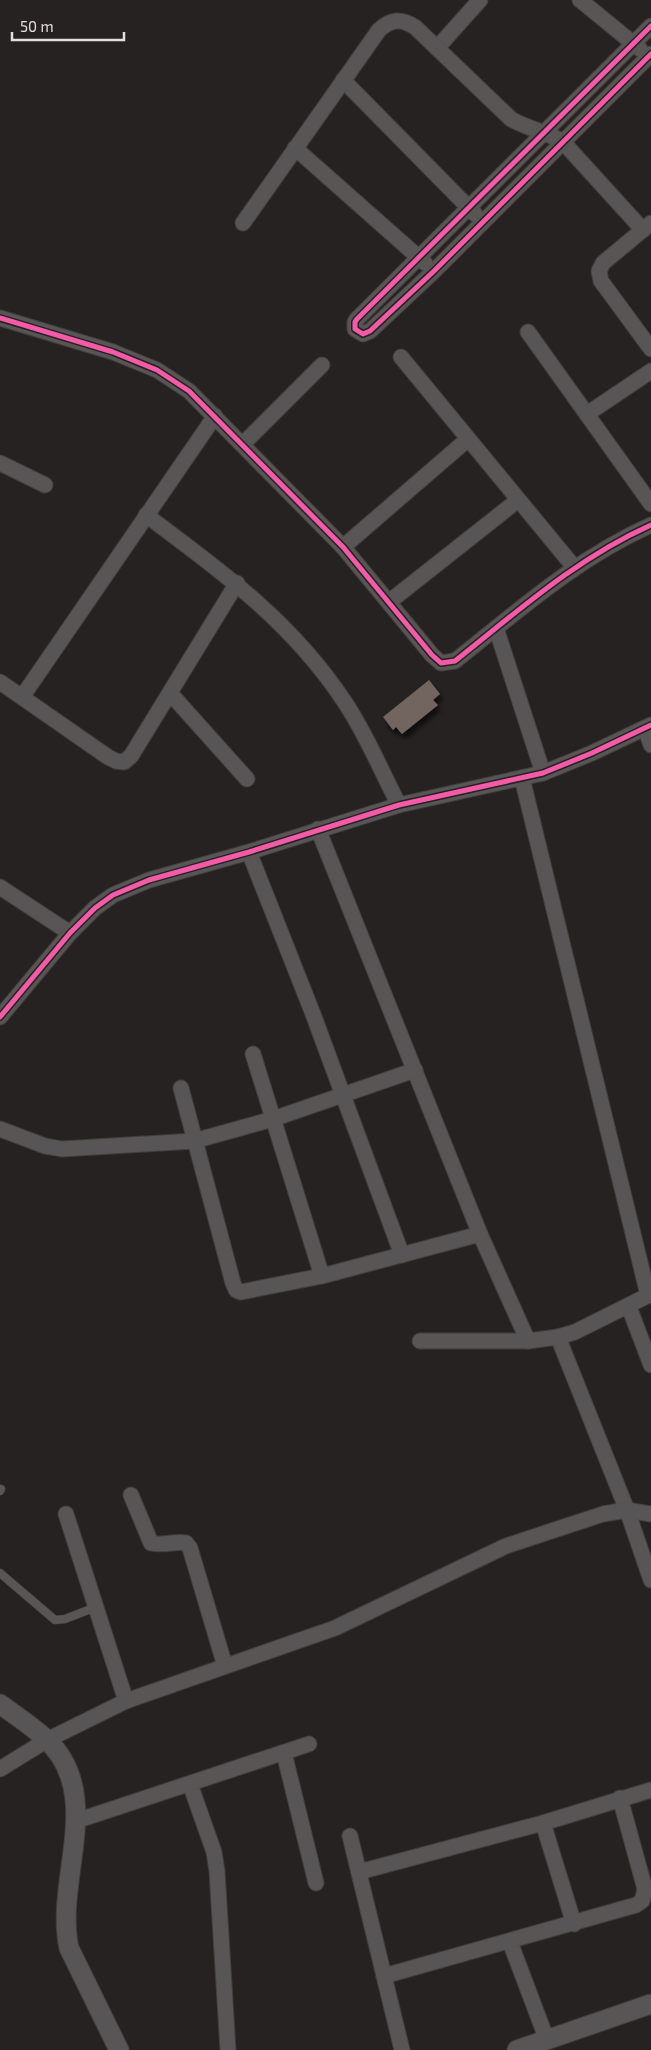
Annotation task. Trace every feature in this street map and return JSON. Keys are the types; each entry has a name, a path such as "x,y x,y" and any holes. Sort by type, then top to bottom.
{"street":[{"path":"437,48 480,0"},
{"path":"580,0 633,44 650,55 434,271 370,331 366,334 360,333 355,329 355,322 546,132 633,44 651,26"},
{"path":"243,223 379,30 386,23 396,20 406,21 415,27 511,119 520,124 546,132 563,142 647,226 603,263 599,271 601,281 651,349"},
{"path":"342,80 483,222"},
{"path":"296,148 434,271"},
{"path":"0,318 113,352 157,370 189,391 342,546 441,663 455,660 574,567 617,540 651,525"},
{"path":"528,332 651,504"},
{"path":"401,357 574,567"},
{"path":"243,444 322,365"},
{"path":"587,414 651,370"},
{"path":"22,697 215,416"},
{"path":"342,546 468,439"},
{"path":"0,463 45,485"},
{"path":"389,602 518,500"},
{"path":"146,515 238,583 294,639 345,701 399,805"},
{"path":"0,682 108,756 124,762 131,756 238,583"},
{"path":"496,628 543,773"},
{"path":"170,693 247,779"},
{"path":"0,1017 70,933 95,908 113,895 149,880 249,852 399,805 543,773 648,727 651,745"},
{"path":"420,1341 528,1341 558,1337 575,1332 629,1307 649,1295 522,778"},
{"path":"318,829 480,1234 528,1341"},
{"path":"249,852 344,1095 402,1255"},
{"path":"0,887 70,933"},
{"path":"253,1054 322,1276"},
{"path":"0,1129 45,1146 62,1150 194,1142 273,1119 415,1070"},
{"path":"181,1088 194,1142 236,1290 248,1292 322,1276 480,1234"},
{"path":"629,1307 651,1365"},
{"path":"558,1337 627,1510 651,1580"},
{"path":"131,1495 151,1543 159,1545 180,1542 186,1543 190,1548 225,1666"},
{"path":"0,1769 47,1740 126,1701 335,1628 506,1546 602,1514 627,1510 651,1514"},
{"path":"66,1514 126,1701"},
{"path":"0,1704 47,1740 62,1761 70,1778 76,1800 76,1821 65,1914 66,1932 69,1948 119,2050"},
{"path":"76,1821 309,1744"},
{"path":"284,1753 316,1883"},
{"path":"190,1784 214,1852 217,1871 228,2050"},
{"path":"359,1872 543,1823 651,1790"},
{"path":"384,1976 636,1906 645,1895 620,1798"},
{"path":"543,1823 574,1924"},
{"path":"350,1836 402,2050"},
{"path":"510,1942 547,2040"},
{"path":"517,2050 651,2004"}],"lane":[{"path":"0,1573 55,1620 65,1619 96,1606"}],"building":[{"path":"429,680 440,694 433,700 438,705 402,734 396,727 393,730 383,717"}],"cycle path":[{"path":"651,26 357,319 355,329 363,334 370,331 434,271 651,54"},
{"path":"0,318 113,352 157,370 189,391 343,547 432,655 441,663 455,661 573,569 624,538 651,525"},
{"path":"0,1017 70,933 95,908 113,895 149,880 249,852 399,805 543,773 592,753 651,725"}]}
